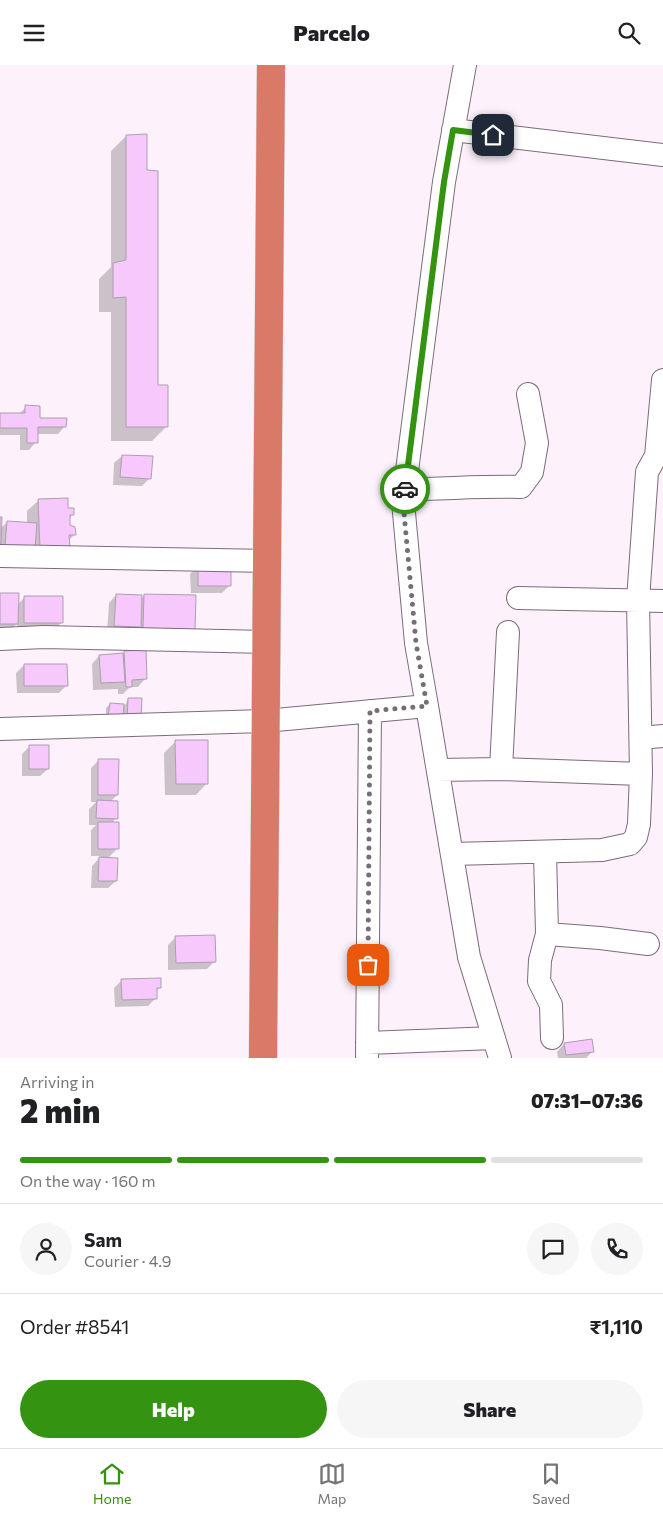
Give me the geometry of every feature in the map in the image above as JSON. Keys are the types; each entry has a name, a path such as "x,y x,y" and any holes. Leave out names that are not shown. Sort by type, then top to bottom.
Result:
{"highway":[{"path":"263,1058 271,65"}],"street":[{"path":"370,711 367,1050 497,1048 469,957 416,643 403,502 444,182 465,65"},
{"path":"453,130 663,155"},
{"path":"452,854 602,850 630,844 636,837 639,824 641,774 638,600 655,472 663,380"},
{"path":"405,489 521,487 532,472 537,443 528,394"},
{"path":"0,556 267,561"},
{"path":"518,598 663,601"},
{"path":"501,769 508,632"},
{"path":"0,639 44,637 266,642"},
{"path":"0,729 265,721 427,706"},
{"path":"640,739 663,736"},
{"path":"438,770 501,769 641,774"},
{"path":"546,852 547,934 540,960 539,981 551,1005 552,1038"},
{"path":"547,934 648,944"}],"building":[{"path":"147,134 147,170 158,171 158,385 168,385 168,427 126,427 126,297 113,298 113,263 126,260 126,135"},
{"path":"25,405 40,406 40,418 67,418 66,427 38,427 38,443 27,443 27,428 0,428 0,413 25,413"},
{"path":"122,455 153,456 151,479 120,477"},
{"path":"68,498 68,508 74,508 74,515 70,515 70,525 75,527 76,535 69,535 70,547 40,548 38,499"},
{"path":"0,517 2,517 1,544 0,544"},
{"path":"7,521 37,523 35,548 5,546"},
{"path":"231,564 231,586 198,586 198,565"},
{"path":"0,593 19,593 18,624 0,624"},
{"path":"116,594 142,595 141,627 114,626"},
{"path":"144,594 196,595 195,630 143,629"},
{"path":"24,596 63,596 63,623 24,623"},
{"path":"146,650 147,679 132,680 132,687 126,687 124,651"},
{"path":"123,653 125,682 101,683 99,655"},
{"path":"24,664 67,664 68,686 24,686"},
{"path":"128,698 142,698 141,720 127,720"},
{"path":"110,703 124,704 123,719 108,718"},
{"path":"175,740 208,740 208,784 176,784"},
{"path":"29,745 49,745 49,769 29,769"},
{"path":"98,759 119,759 118,795 98,795"},
{"path":"97,800 118,801 118,819 96,818"},
{"path":"98,822 119,822 119,849 98,849"},
{"path":"99,857 118,858 117,881 98,881"},
{"path":"215,935 216,962 176,963 175,936"},
{"path":"161,978 161,988 157,988 157,999 122,1000 121,979"},
{"path":"592,1039 594,1052 566,1055 564,1043"}],"way so far":[{"path":"368,965 370,711 427,706 416,643 403,502 405,489"}],"route":[{"path":"405,489 444,182 453,130 493,135"}]}
